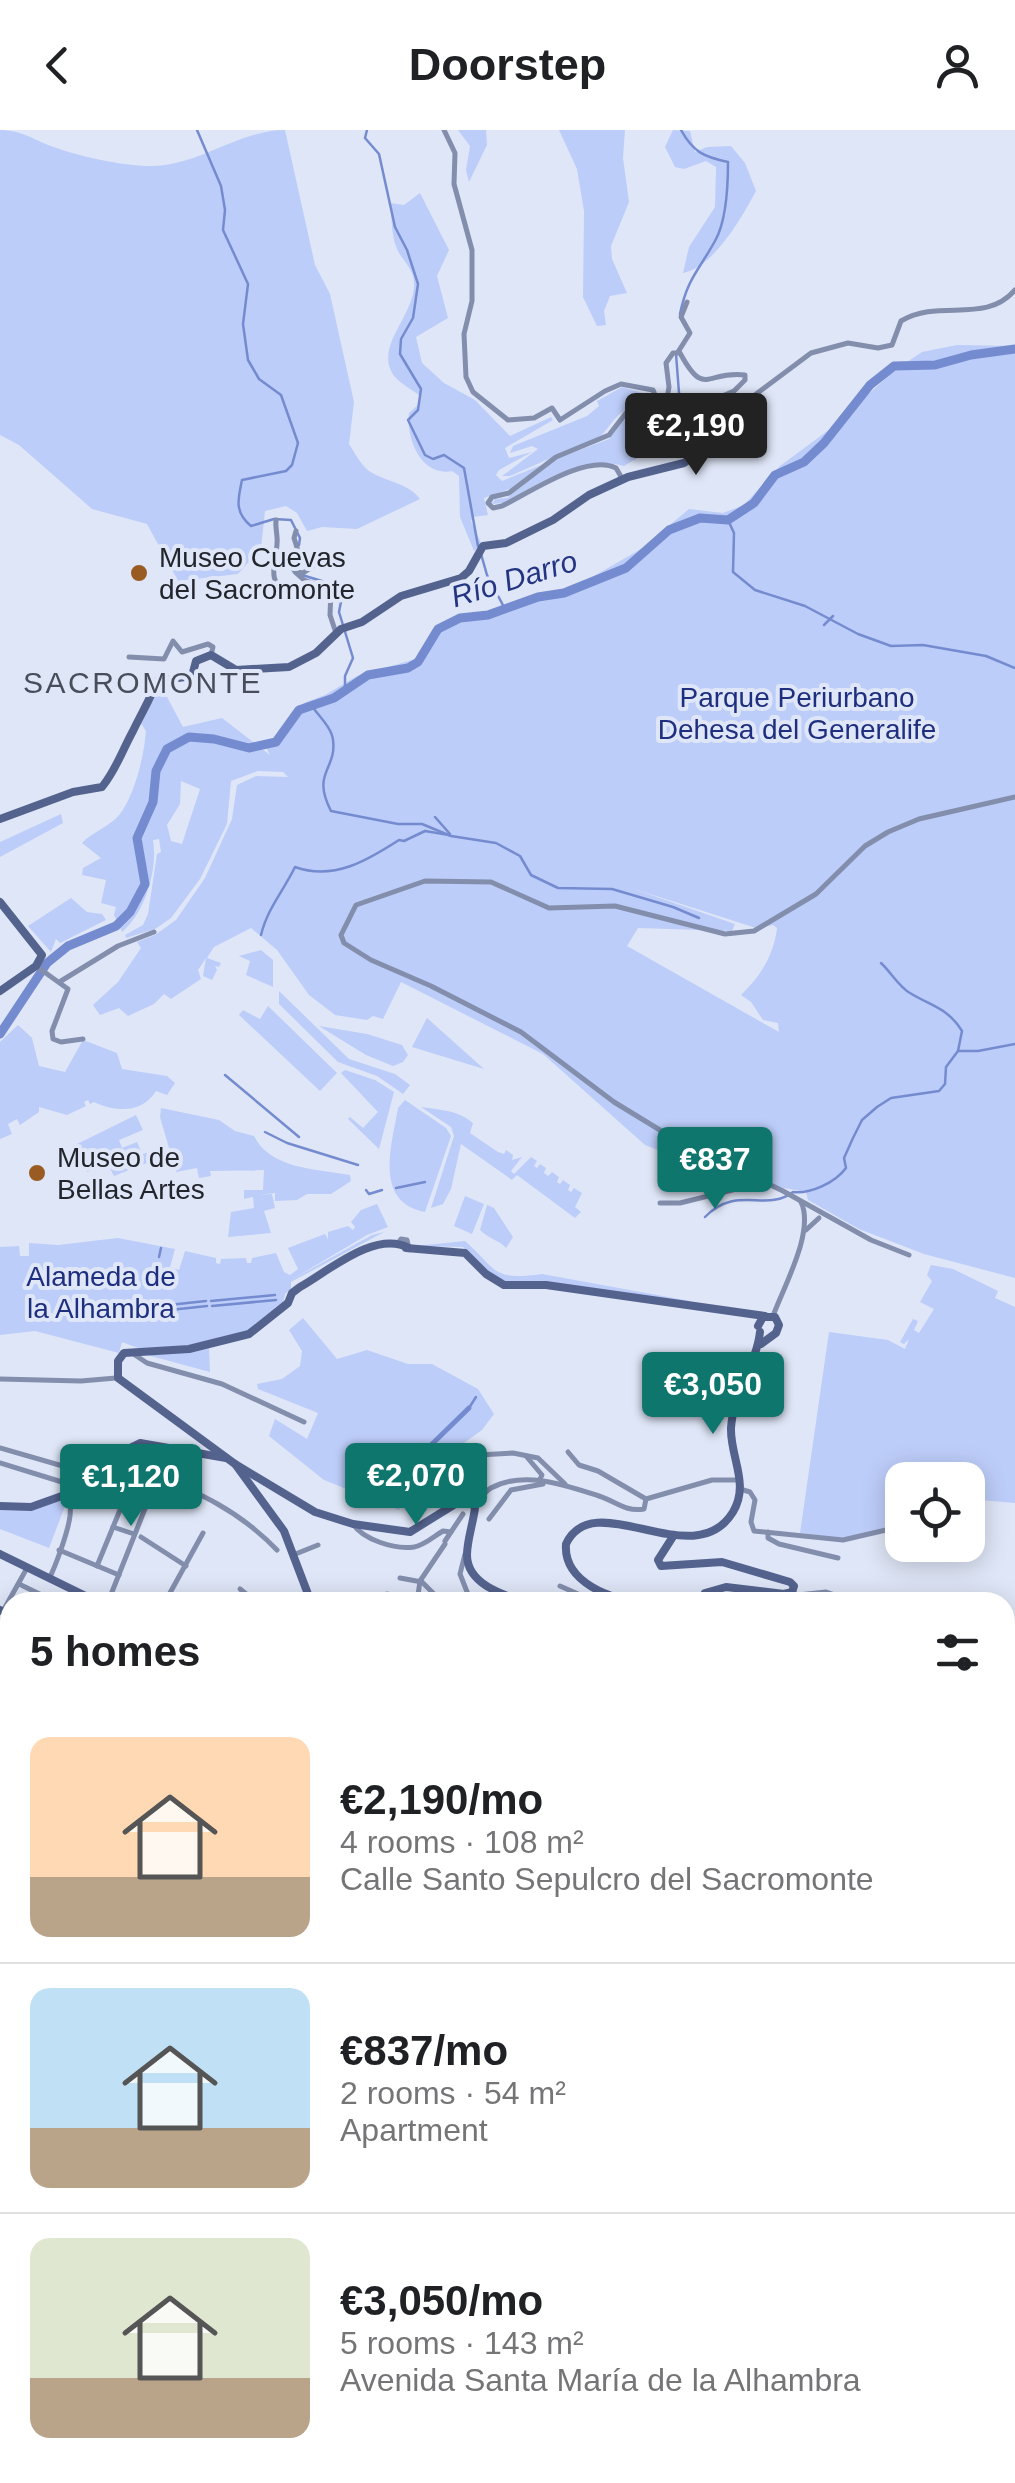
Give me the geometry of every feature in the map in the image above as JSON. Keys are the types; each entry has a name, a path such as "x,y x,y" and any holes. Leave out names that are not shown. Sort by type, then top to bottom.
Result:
{"street":[{"path":"444,130 455,152 454,184 472,250 472,301 464,334 466,377 473,392 502,418 520,421 552,408 560,420 621,384 653,390 660,404 655,417"},
{"path":"711,413 746,402 804,356 848,343 886,348 892,345 900,320 914,313 980,309 1009,297 1015,290"},
{"path":"623,480 616,468 602,464 557,476 502,506 493,508 488,503 490,498 508,493 556,457 609,435 626,412 644,420 667,413 666,362 690,333 681,317 687,302"},
{"path":"211,655 236,670 290,668 316,653 342,629 362,622 401,596 461,578 485,547 499,546 553,520 589,495 623,480 676,466 696,455 710,440 711,413 704,404 734,390 746,377 738,374 696,378 678,352"},
{"path":"276,520 278,542 273,574 290,595"},
{"path":"294,572 300,554 294,538 296,531"},
{"path":"274,556 288,556 286,562 300,554"},
{"path":"294,572 303,573 324,559"},
{"path":"294,572 331,590 330,615 342,629"},
{"path":"129,658 159,659 168,655 170,642 176,643 182,652 208,644 213,647 211,655"},
{"path":"0,819 72,792 102,787 113,774 153,696 155,682 192,676 196,661 211,655"},
{"path":"905,1254 812,1216 789,1194 673,1138 614,1102 521,1032 371,960 344,944 341,935 351,912 363,902 415,884 438,881 496,883 550,908 615,906 725,934 754,931 816,894 874,839 906,823 1015,797"},
{"path":"0,992 40,969 42,958 1,907"},
{"path":"60,982 118,946 154,932"},
{"path":"40,969 68,991 52,1031 53,1039 83,1039"},
{"path":"660,1203 680,1203 766,1182"},
{"path":"604,1592 577,1575 566,1555 569,1537 578,1528 594,1522 675,1538 707,1533 725,1522 736,1505 740,1485 731,1438 732,1419 758,1347 759,1329 769,1316 812,1216"},
{"path":"387,1242 466,1253 504,1286 546,1285 769,1316 779,1328 758,1347"},
{"path":"118,1378 118,1361 130,1351 189,1349 249,1334 288,1303 298,1289 372,1248 387,1242 409,1248"},
{"path":"736,1312 750,1317 771,1336"},
{"path":"130,1351 142,1362 211,1380 304,1422"},
{"path":"0,1379 81,1382 118,1378 234,1464 284,1531 306,1592"},
{"path":"49,1579 58,1561 70,1507 87,1473 98,1465 127,1448 152,1443 226,1458"},
{"path":"0,1448 87,1473"},
{"path":"568,1452 579,1465 598,1470 646,1500 712,1480 740,1485 755,1500 751,1528 843,1540 885,1530"},
{"path":"430,1496 471,1465 478,1455 524,1454 546,1462 567,1486"},
{"path":"524,1454 542,1475 542,1482"},
{"path":"115,1457 231,1510 277,1550"},
{"path":"0,1462 58,1480 64,1484 63,1496 70,1507"},
{"path":"234,1464 248,1469 302,1506 353,1524 415,1531 460,1502 474,1504"},
{"path":"98,1465 132,1480"},
{"path":"97,1566 136,1471"},
{"path":"112,1592 138,1536 158,1476"},
{"path":"502,1592 483,1584 470,1569 467,1554 474,1504 492,1488 526,1478 602,1497 624,1509 644,1509 646,1500"},
{"path":"489,1519 515,1488 542,1482"},
{"path":"0,1506 30,1507 79,1488"},
{"path":"419,1592 420,1581 464,1514"},
{"path":"353,1524 365,1537 402,1547 417,1546 443,1530 451,1532"},
{"path":"113,1527 138,1536 186,1566"},
{"path":"768,1532 768,1538 778,1544 838,1558"},
{"path":"171,1592 203,1533"},
{"path":"675,1538 658,1560 661,1566 726,1563 790,1582 794,1586 792,1592"},
{"path":"292,1554 318,1545"},
{"path":"59,1550 119,1575"},
{"path":"0,1554 77,1592"},
{"path":"467,1554 460,1574 467,1592"},
{"path":"15,1592 27,1568"},
{"path":"400,1578 420,1581 432,1592"},
{"path":"19,1584 35,1592"},
{"path":"560,1586 574,1592"},
{"path":"705,1592 726,1587 765,1592"},
{"path":"240,1589 244,1592"}],"green space":[{"path":"0,130 20,133 86,157 150,166 184,161 251,136 285,130 315,265 330,294 354,402 349,444 369,471 410,489 420,499 357,529 322,527 307,531 297,513 286,506 265,511 261,548 238,574 178,581 147,524 92,509 19,445 0,435"},
{"path":"458,130 486,130 487,145 469,182 466,170 470,146"},
{"path":"559,130 625,130 623,158 629,202 611,246 612,259 627,293 610,296 604,311 606,325 597,326 583,297 584,211 577,169"},
{"path":"673,130 690,131 695,152 731,146 745,163 756,191 716,251 683,273 689,247 715,207 716,167 706,161 684,169 675,167 665,147"},
{"path":"420,193 449,250 437,276 448,318 416,337 422,363 444,383 475,400 510,436 551,417 553,420 505,448 509,458 532,452 499,470 496,475 502,481 541,465 515,487 484,498 488,515 473,517 471,521 482,545 474,551 460,517 459,476 432,468 418,454 410,434 409,413 420,403 420,396 395,377 389,365 392,341 414,289 412,272 395,244 390,203 404,205"},
{"name":"Parque Periurbano Dehesa del Generalife","path":"957,345 1015,346 1015,1278 924,1254 859,1229 808,1200 806,1192 734,1179 645,1145 543,1054 401,982 383,1019 335,1015 309,995 277,950 251,928 214,947 207,958 221,963 215,966 212,980 203,976 206,958 198,970 201,979 171,999 164,994 154,1004 128,1016 119,1008 100,1015 93,1005 118,982 141,948 137,942 176,920 205,878 232,819 237,785 256,776 288,777 283,772 258,771 231,781 227,824 200,879 171,918 155,929 126,938 143,925 148,914 157,854 161,852 159,839 153,840 154,864 148,890 137,914 122,932 114,915 116,907 101,903 106,880 82,875 83,868 101,858 82,843 116,818 130,796 145,741 146,731 140,722 159,682 183,727 222,718 270,755 265,745 280,735 304,703 357,676 419,658 439,630 456,621 580,584 641,549 689,509 723,513 744,505 780,466 922,352","holes":["181,781 200,789 182,844 171,841 167,825 180,804","631,888 756,928 777,928 765,965 741,995 763,1020 778,1023 779,1032 627,946 638,928 732,931 735,924"]},
{"path":"622,387 643,393 649,416 622,412 599,437 502,476 538,449 532,446 510,453 513,446 587,416 599,406 597,401"},
{"path":"625,415 649,424 668,418 674,426 672,434 649,457 641,456 624,466 608,463 577,467 503,503 492,504 495,499 507,498 556,459 609,439"},
{"path":"61,814 63,823 0,857 0,842"},
{"path":"71,898 87,912 102,914 106,920 60,943 56,939 51,952 28,926"},
{"path":"261,950 273,960 273,987 246,975 250,961 239,956"},
{"path":"279,991 349,1059 395,1074 410,1085 403,1094 377,1076 338,1062 279,1004"},
{"path":"268,1006 337,1073 320,1091 239,1015 243,1010 260,1019"},
{"path":"427,1018 484,1069 412,1047"},
{"path":"18,1025 32,1038 39,1066 65,1072 83,1040 117,1053 122,1069 167,1076 175,1083 167,1095 156,1091 143,1104 128,1109 90,1104 88,1100 84,1102 86,1106 67,1115 39,1107 39,1112 20,1125 17,1119 8,1124 12,1134 0,1139 0,1042"},
{"path":"319,1026 402,1045 408,1055 393,1066 366,1055"},
{"path":"345,1070 375,1080 394,1092 379,1149 348,1119 363,1128 378,1112 341,1073"},
{"path":"405,1100 446,1128 451,1136 425,1212 398,1197 392,1184 392,1138 398,1108"},
{"path":"421,1107 461,1115 473,1123 470,1133 498,1152 504,1154 506,1150 513,1155 512,1160 522,1157 511,1171 514,1174 531,1157 537,1161 534,1166 546,1168 544,1173 548,1176 552,1172 559,1177 557,1182 563,1180 570,1185 568,1190 574,1188 582,1193 575,1207 581,1212 575,1218 517,1175 512,1180 461,1144 451,1189 443,1204 431,1208 454,1136 451,1127"},
{"path":"161,1108 219,1120 235,1131 254,1136 261,1147 283,1161 350,1175 351,1181 331,1194 307,1194 297,1200 275,1201 275,1193 258,1195 272,1194 275,1208 264,1211 271,1233 228,1237 231,1212 254,1208 253,1197 244,1199 244,1190 263,1190 264,1170 210,1171 211,1176 199,1178 197,1168 176,1172 160,1117"},
{"path":"136,1115 143,1130 119,1140 122,1148 137,1142 142,1154 154,1151 157,1159 114,1176 107,1163 87,1172 75,1145"},
{"path":"465,1196 484,1204 472,1234 454,1226"},
{"name":"Alameda de la Alhambra","path":"377,1204 388,1227 367,1235 291,1280 384,1232 291,1282 283,1304 249,1331 178,1348 138,1348 122,1342 119,1353 35,1331 0,1335 0,1247 19,1246 20,1256 29,1256 29,1243 58,1245 118,1238 175,1249 170,1267 179,1270 185,1251 216,1258 220,1264 221,1259 246,1258 251,1263 252,1258 276,1253 284,1272 290,1275 298,1269 288,1248 325,1234 328,1239 328,1232 348,1226 353,1230 351,1222 361,1210"},
{"path":"487,1205 494,1208 513,1237 506,1248 480,1230"},
{"path":"465,1241 504,1274 542,1274 690,1304 505,1283 463,1247 416,1246"},
{"path":"931,1265 953,1269 998,1291 995,1298 1015,1307 1015,1503 985,1500 985,1462 885,1462 885,1530 843,1539 800,1533 829,1332 888,1340 905,1349 909,1339 904,1344 900,1342 913,1319 918,1321 914,1330 919,1333 934,1309 920,1302 932,1281 927,1275"},
{"path":"303,1318 337,1359 367,1350 408,1364 432,1364 478,1389 494,1414 482,1430 411,1481 399,1510 324,1480 269,1436 275,1419 307,1439 318,1413 258,1389 257,1384 282,1379 300,1366 302,1351 289,1330"},
{"path":"209,1348 210,1372 147,1355"},
{"path":"58,1500 65,1506 49,1548 0,1529 0,1509"}],"waterway":[{"path":"197,130 221,186 223,230 248,284 243,324 248,360 259,379 281,395 298,443 292,465 286,471 242,480 240,510 251,526 274,519 291,520 300,538 299,545"},
{"path":"367,130 365,138 379,154 395,227 418,284 413,318 401,339 400,354 421,389 418,410 408,420 425,455 433,459 444,455 464,468 478,546"},
{"path":"680,314 690,283 722,223 728,162 700,152 681,130"},
{"name":"Río Darro","path":"0,1034 47,963 68,946 116,926 130,912 145,884 137,838 153,802 156,771 167,749 189,737 249,748 276,742 299,710 334,698 368,675 408,668 418,662 438,629 460,618 488,615 538,597 564,593 626,568 669,530 700,518 728,520 754,503 775,475 804,462 870,385 894,366 935,365 1015,349"},
{"path":"676,354 679,393 686,411"},
{"path":"728,520 734,533 733,572 755,590 805,606 858,634 891,646 923,645 986,656 1015,668"},
{"path":"481,554 505,609"},
{"path":"295,557 295,572"},
{"path":"302,575 343,591 339,612 353,658 345,676 345,690"},
{"path":"824,625 833,616"},
{"path":"311,705 333,740 323,788 331,811 398,824 422,824 451,836 496,843 520,856 531,875 558,888 612,889 699,918"},
{"path":"435,817 450,834"},
{"path":"261,935 271,908 295,867 337,870 425,831 449,835"},
{"path":"705,1217 728,1202 783,1198 829,1183 846,1168 844,1158 862,1120 877,1107 891,1098 939,1091 945,1084 946,1067 958,1051 962,1031 945,1012 906,990 881,963"},
{"path":"958,1051 1015,1044"},
{"path":"225,1075 299,1137"},
{"path":"265,1132 287,1143 358,1165"},
{"path":"396,1188 425,1182"},
{"path":"366,1190 369,1194 382,1190"},
{"path":"159,1257 161,1248"},
{"path":"211,1301 275,1295"},
{"path":"212,1306 276,1300"},
{"path":"169,1305 206,1301"},
{"path":"170,1310 207,1306"},
{"path":"469,1408 476,1397"},
{"path":"428,1448 469,1408"}],"place":[{"name":"Museo Cuevas del Sacromonte","path":"139,573"},
{"name":"Museo de Bellas Artes","path":"37,1173"}],"district":[{"name":"SACROMONTE","path":"143,683"}]}
